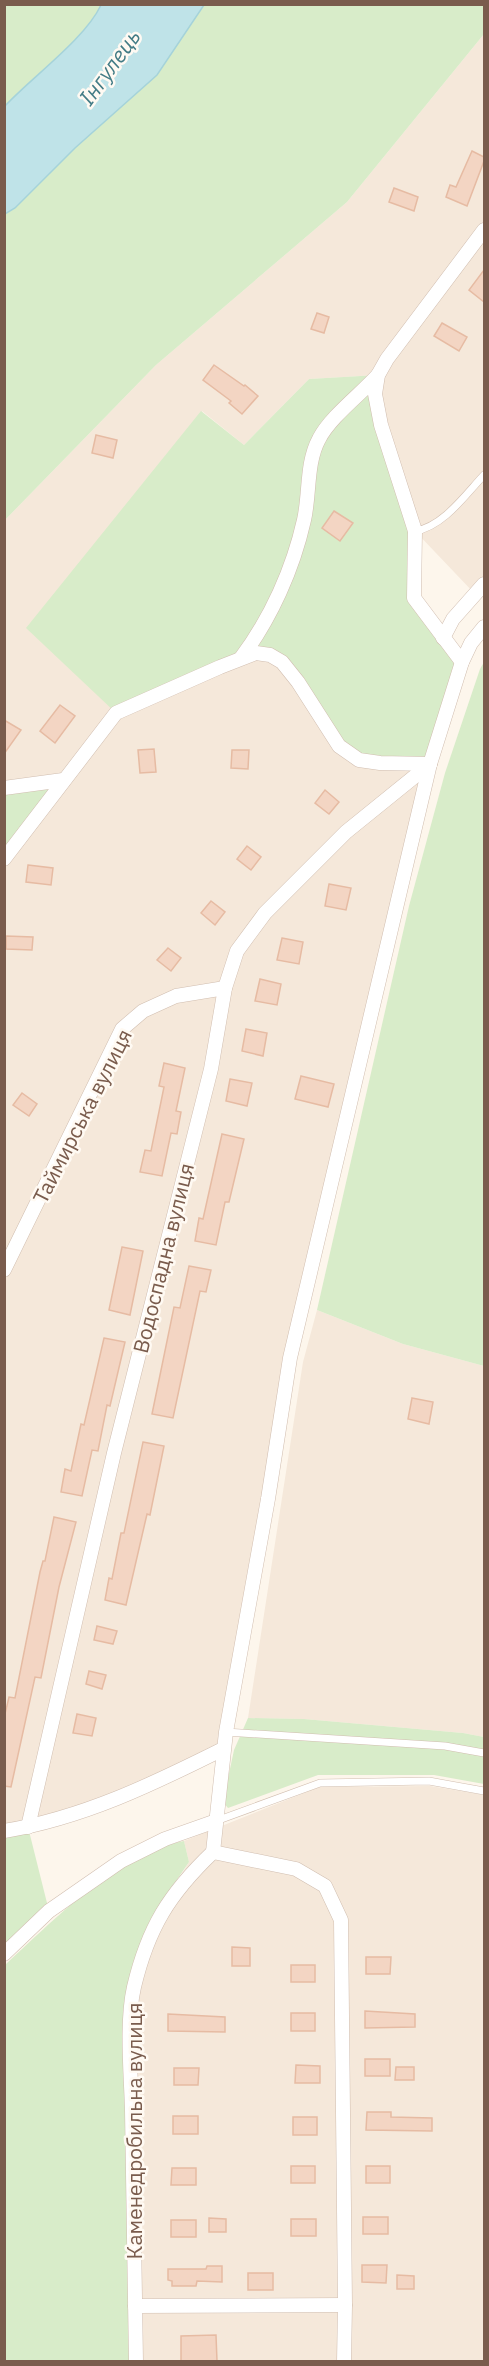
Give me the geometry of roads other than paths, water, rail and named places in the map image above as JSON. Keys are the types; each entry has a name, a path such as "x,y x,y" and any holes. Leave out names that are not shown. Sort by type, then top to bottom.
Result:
{"street":[{"path":"241,658 266,624 287,573 304,519 312,458 318,440 331,421 378,375 387,359 484,230"},
{"path":"378,375 375,394 381,425 415,531 414,598 462,662"},
{"path":"443,638 453,619 484,584"},
{"path":"344,2361 341,1920 325,1886 296,1869 213,1852 223,1749 268,1499 290,1358 430,764 462,662 471,643 484,627"},
{"path":"4,859 116,713 256,653 270,655 282,662 298,682 339,746 359,760 380,763 430,764"},
{"name":"Водоспадна вулиця","path":"28,1827 114,1453 211,1069 225,988 237,951 265,913 346,832 430,764"},
{"path":"4,788 63,780"},
{"name":"Таймирська вулиця","path":"4,1270 122,1029 143,1011 176,996 225,988"},
{"path":"4,1831 28,1827 105,1805 223,1749"},
{"path":"4,1954 49,1911 121,1861 165,1839 216,1821"},
{"name":"Каменедробильна вулиця","path":"136,2361 131,2020 134,1989 144,1955 166,1905 186,1878 213,1852"},
{"path":"135,2306 345,2306"}],"lane":[{"path":"415,531 426,529 444,516 484,475"},
{"path":"226,1732 445,1746 484,1753"},
{"path":"216,1821 320,1783 429,1781 484,1791"}],"water":[{"name":"Інгулець","path":"101,5 204,5 157,75 75,148 15,208 5,214 5,106 71,44"}]}
